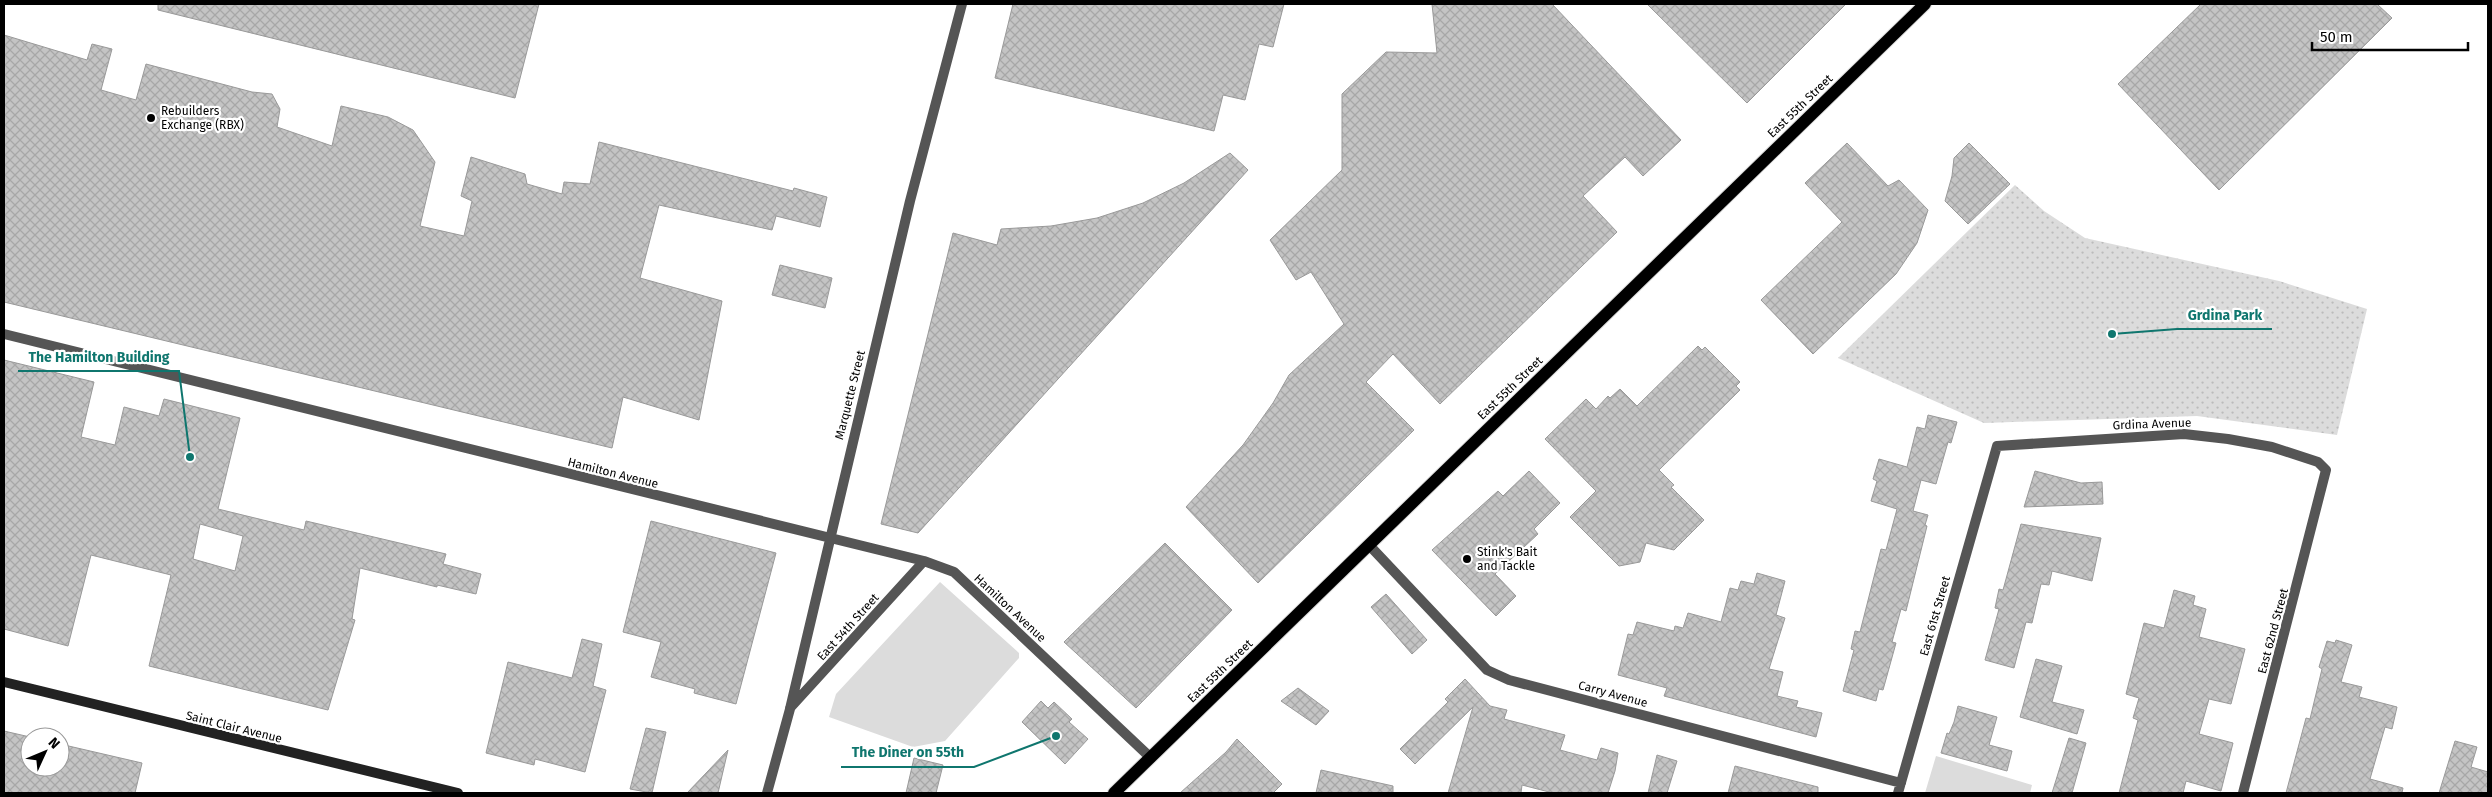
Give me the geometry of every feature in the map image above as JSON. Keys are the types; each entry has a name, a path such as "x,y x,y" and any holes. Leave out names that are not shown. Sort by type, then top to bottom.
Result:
{"main road":[{"name":"East 55th Street","path":"1114,793 1925,4"},
{"name":"Saint Clair Avenue","path":"4,682 458,793"}],"street":[{"name":"Marquette Street","path":"767,793 790,709 910,201 962,4"},
{"name":"Hamilton Avenue","path":"4,334 924,561 954,572 1151,758"},
{"name":"Grdina Avenue","path":"1997,446 2162,434 2206,435 2250,442 2299,455 2323,465 2327,476"},
{"name":"East 61st Street","path":"1899,788 1997,446"},
{"name":"East 62nd Street","path":"2243,793 2327,476"},
{"name":"Carry Avenue","path":"1369,544 1487,670 1510,680 1899,788"},
{"name":"East 54th Street","path":"790,709 924,561"}],"shaded area":[{"path":"2015,185 2044,211 2085,238 2279,281 2367,309 2337,435 2197,416 1984,423 1838,358"},
{"path":"940,582 1019,653 1019,658 945,741 913,747 829,717 836,694"},
{"path":"1936,756 2032,785 2030,793 1925,793"}],"building":[{"path":"158,4 539,4 515,98 158,10"},
{"path":"1013,4 1284,4 1273,47 1259,44 1245,100 1223,95 1214,131 995,78"},
{"path":"1432,4 1552,4 1681,140 1643,176 1625,157 1583,196 1617,232 1440,404 1393,354 1366,382 1414,430 1258,583 1186,507 1243,445 1273,403 1289,375 1344,324 1311,272 1296,280 1270,240 1342,170 1342,94 1386,52 1437,53"},
{"path":"1647,4 1846,4 1747,103"},
{"path":"2201,4 2377,4 2392,18 2219,190 2118,84"},
{"path":"4,35 87,60 92,44 112,49 101,90 136,100 146,64 252,92 272,94 280,109 277,127 332,146 341,106 388,117 413,130 435,162 420,226 464,236 472,201 461,196 471,157 525,174 527,184 562,194 564,182 590,184 599,142 793,191 794,188 827,197 820,227 776,216 772,230 659,205 640,278 722,301 699,420 623,397 612,448 4,302"},
{"path":"1847,143 1888,186 1899,180 1928,210 1917,243 1896,274 1813,354 1761,300 1842,222 1805,183"},
{"path":"1969,143 2010,184 1968,224 1945,201 1952,176 1954,158"},
{"path":"1230,153 1248,170 918,533 881,524 953,233 997,245 1001,229 1051,226 1097,218 1143,203 1184,183"},
{"path":"780,265 832,278 825,308 772,295"},
{"path":"1698,346 1702,350 1705,347 1740,382 1736,386 1740,390 1659,470 1674,485 1671,487 1704,520 1674,550 1646,543 1640,562 1619,566 1570,517 1596,491 1545,439 1586,399 1596,409 1608,396 1610,398 1620,389 1637,406"},
{"path":"4,360 94,382 81,437 115,445 124,407 159,416 164,399 240,418 218,509 304,530 306,521 446,554 443,564 481,574 476,594 437,585 437,587 360,568 352,619 355,620 328,710 149,666 171,575 91,555 68,646 4,629","holes":["200,524 243,536 235,571 193,559"]},
{"path":"1928,415 1957,422 1951,443 1948,442 1936,484 1921,480 1913,511 1928,515 1925,525 1927,526 1906,611 1901,609 1892,642 1896,643 1883,690 1879,689 1876,701 1843,691 1854,650 1851,649 1855,631 1860,632 1881,549 1886,550 1897,509 1871,501 1877,481 1873,479 1879,459 1907,467 1917,427 1925,429"},
{"path":"1529,471 1560,503 1534,529 1538,534 1495,574 1516,596 1496,616 1432,550 1498,491 1503,496"},
{"path":"2035,471 2081,483 2102,482 2103,504 2024,507"},
{"path":"651,521 776,553 736,704 694,693 695,689 651,677 661,642 623,632"},
{"path":"2021,524 2101,538 2092,581 2052,571 2049,585 2041,584 2032,623 2026,622 2014,668 1985,660 1999,609 1995,608 1999,589 2003,590"},
{"path":"1165,543 1232,610 1136,708 1064,642"},
{"path":"1757,573 1785,581 1776,615 1785,618 1769,669 1783,672 1777,696 1798,701 1796,707 1822,713 1816,737 1664,696 1667,688 1618,675 1628,634 1633,635 1637,622 1674,631 1675,626 1683,628 1688,613 1721,622 1730,588 1738,590 1741,581 1754,584"},
{"path":"2174,590 2195,596 2193,605 2206,609 2199,637 2245,649 2231,704 2209,699 2199,734 2233,743 2221,791 2186,781 2183,793 2119,793 2138,720 2133,718 2139,698 2126,694 2144,623 2164,628"},
{"path":"1386,594 1427,640 1412,654 1371,607"},
{"path":"582,639 602,644 593,686 606,690 585,772 535,759 534,765 486,753 508,662 572,678"},
{"path":"2336,640 2352,645 2341,682 2362,687 2359,697 2397,707 2392,729 2385,727 2370,779 2403,788 2402,793 2286,793 2306,718 2310,719 2322,669 2319,667 2327,641 2335,643"},
{"path":"2036,659 2062,666 2052,702 2084,710 2077,734 2020,717"},
{"path":"1465,679 1490,706 1507,710 1504,719 1565,735 1560,750 1597,760 1601,748 1618,753 1608,793 1553,793 1522,785 1521,793 1448,793 1473,707 1415,764 1400,749 1448,702 1445,699"},
{"path":"1298,688 1329,711 1316,725 1281,701"},
{"path":"1041,701 1048,708 1054,702 1072,719 1069,722 1088,739 1065,764 1022,722"},
{"path":"1958,706 1997,717 1989,745 2012,751 2007,771 1941,753 1947,733 1949,734 1954,722"},
{"path":"646,728 666,732 652,793 630,789"},
{"path":"4,731 20,735 20,777 70,777 70,746 142,763 135,793 4,793"},
{"path":"2069,738 2086,743 2072,793 2052,793"},
{"path":"1237,739 1282,784 1273,793 1180,793 1226,752"},
{"path":"2455,741 2477,747 2471,767 2488,772 2488,793 2439,793"},
{"path":"728,750 718,793 687,793"},
{"path":"1657,755 1677,761 1667,793 1648,793"},
{"path":"914,758 943,765 936,793 906,793"},
{"path":"1735,766 1818,787 1818,793 1728,793"},
{"path":"1321,770 1393,786 1393,793 1316,793"}],"place":[{"name":"Rebuilders Exchange (RBX)","path":"151,118"},
{"name":"Grdina Park","path":"2112,334"},
{"name":"The Hamilton Building","path":"190,457"},
{"name":"Stink's Bait and Tackle","path":"1467,559"},
{"name":"The Diner on 55th","path":"1056,736"}]}
